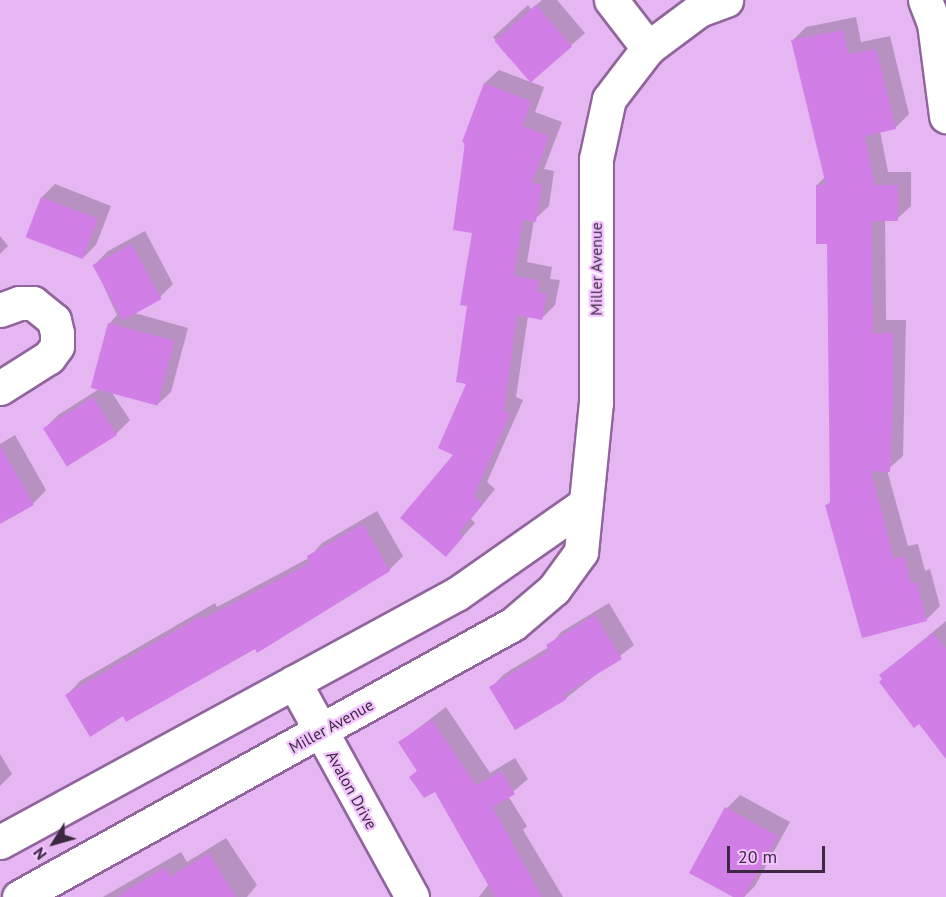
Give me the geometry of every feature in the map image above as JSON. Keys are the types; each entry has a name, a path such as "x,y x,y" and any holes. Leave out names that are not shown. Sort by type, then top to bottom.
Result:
{"street":[{"path":"611,0 648,48"},
{"name":"Miller Avenue","path":"19,897 513,624 554,589 581,552 596,403 596,159 609,99 648,48 699,10 726,0"},
{"path":"925,0 934,23 946,116"},
{"path":"0,310 19,303 33,303 54,320 57,346 49,357 0,388"},
{"path":"0,842 458,593 585,504"},
{"name":"Avalon Drive","path":"294,682 412,897"}],"building":[{"path":"536,5 572,47 531,83 494,41"},
{"path":"843,30 848,54 876,49 896,129 865,136 875,185 898,185 898,221 872,221 873,333 893,333 893,400 890,472 871,471 894,559 904,556 911,583 917,582 927,621 862,638 825,505 830,504 827,244 816,244 816,185 826,185 791,40"},
{"path":"484,83 531,101 523,126 549,136 532,183 542,184 536,222 523,220 514,276 539,280 537,292 547,294 542,320 517,315 504,411 510,414 474,496 483,504 459,533 463,537 446,557 400,518 453,455 438,448 466,384 456,382 467,306 460,305 472,233 453,230 465,143 462,142"},
{"path":"41,197 98,219 83,259 26,237"},
{"path":"131,244 162,299 123,320 93,265"},
{"path":"108,323 175,341 157,406 91,388"},
{"path":"93,397 117,435 67,466 43,428"},
{"path":"0,445 34,505 0,524"},
{"path":"363,524 390,571 257,653 255,649 126,722 123,716 90,737 65,695 201,616 203,619 310,563 307,556"},
{"path":"595,615 622,659 564,694 567,699 515,730 489,687 549,651 546,645"},
{"path":"933,633 946,649 946,759 919,724 914,728 879,682 882,679 879,675"},
{"path":"432,720 476,785 501,771 515,794 493,807 542,897 495,897 435,792 424,798 409,777 417,771 398,742"},
{"path":"725,807 778,836 744,897 733,897 689,873"},
{"path":"209,853 236,897 117,897 165,867 170,877"}]}
